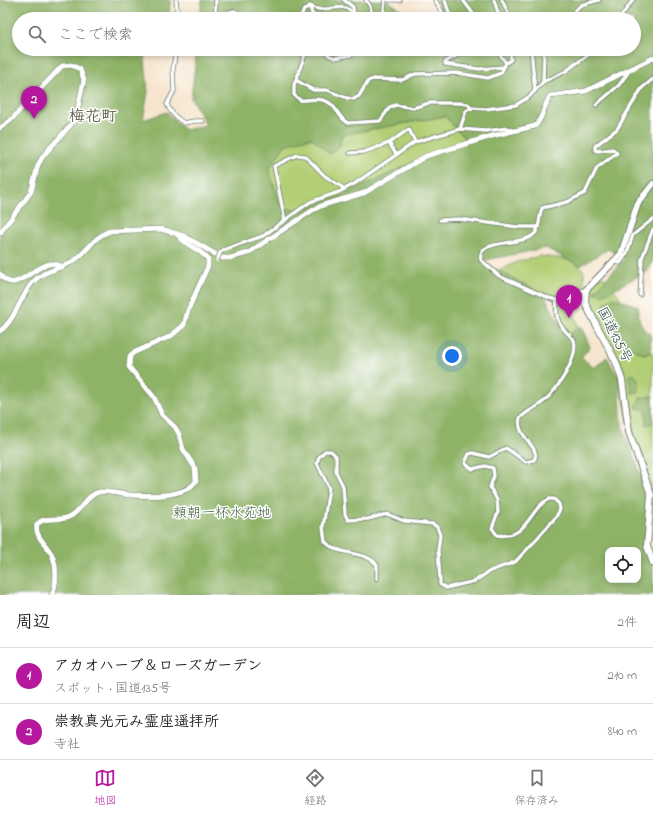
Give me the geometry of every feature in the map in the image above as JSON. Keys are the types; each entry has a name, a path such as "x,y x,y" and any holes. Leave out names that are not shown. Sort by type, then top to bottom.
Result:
{"highway":[{"path":"586,290 615,262 621,254 638,203 653,184"},
{"name":"国道135号","path":"586,290 584,303 616,362 622,380 625,416 650,495 647,546 653,563"}],"street":[{"path":"176,0 177,12"},
{"path":"215,12 216,0"},
{"path":"344,0 353,7 354,12"},
{"path":"366,0 371,12"},
{"path":"384,12 387,0 400,0"},
{"path":"435,0 442,12"},
{"path":"445,0 449,12"},
{"path":"463,0 472,12"},
{"path":"494,0 498,12"},
{"path":"502,0 508,12"},
{"path":"573,12 581,5 599,0"},
{"path":"624,12 633,0"},
{"path":"310,6 320,9 337,7 346,8 351,12"},
{"path":"303,12 310,6"},
{"path":"310,6 312,12"},
{"path":"175,56 173,69 174,91 167,104 168,107 173,115 184,123 204,121"},
{"path":"305,56 293,92 297,98 328,101 344,121 348,123 380,121 390,107 394,106 413,108 429,103 458,103 468,104 471,108"},
{"path":"330,56 335,58 345,56"},
{"path":"457,56 445,64 479,69 505,65"},
{"path":"500,56 505,65"},
{"path":"296,80 313,90 327,90 354,99 359,96 368,81 372,79 402,80 415,74 457,73 488,78 501,73 505,65 511,60 511,56"},
{"path":"532,56 535,91"},
{"path":"543,82 544,56"},
{"path":"460,129 466,111 471,108 486,109 516,105 535,91 543,82 566,71 586,56"},
{"path":"0,331 7,324 32,282 43,274 75,260 96,238 110,231 161,229 177,233 222,258 238,257 248,253 323,205 364,193 426,156 538,123 550,96 586,91 653,58"},
{"path":"0,128 10,121 62,66 71,65 80,69 84,80 75,120 43,156 38,165 30,192 0,232"},
{"path":"596,105 619,85 632,68"},
{"path":"586,290 575,291 558,300 549,298 499,276 482,260 480,256 484,249 495,244 526,240 536,232 542,208 567,202 585,193 597,168 616,155 616,151 613,149 598,151 595,150 595,146 617,129 642,88 653,78"},
{"path":"217,260 223,250 263,236 310,202 345,189 416,142 460,129 486,131 508,128 514,131"},
{"path":"350,152 364,152 390,143 409,129 416,142"},
{"path":"390,143 396,154"},
{"path":"285,221 274,166 301,155 308,159 325,176 345,189"},
{"path":"440,220 448,218 518,227 537,227"},
{"path":"615,262 620,263 627,253 633,235 653,219"},
{"path":"640,295 642,258 653,229"},
{"path":"52,595 55,588 54,561 52,554 37,532 37,524 46,519 70,517 96,493 106,492 130,495 179,494 189,489 196,481 195,468 183,449 179,434 175,427 162,415 154,397 129,367 130,356 133,353 171,336 184,325 188,310 208,266 208,259 201,251 184,243 177,233"},
{"path":"0,274 6,280 17,281 46,263 57,263 62,266"},
{"path":"377,580 377,565 371,558 335,548 326,541 323,527 329,488 317,463 319,457 325,451 331,450 336,456 336,472 343,486 345,514 348,520 368,519 376,515 388,514 404,521 418,521 437,527 440,535 438,550 440,584 446,588 475,581 486,573 515,562 559,513 559,504 554,499 548,499 537,509 525,527 510,534 497,536 492,528 498,512 497,500 490,487 494,476 493,468 485,466 472,469 465,463 469,454 473,453 489,457 506,448 526,462 534,460 536,457 535,450 523,435 519,424 520,418 544,400 563,378 575,351 574,340 561,327 556,316 558,300"}],"green space":[{"name":"頼朝一杯水苑地","path":"0,0 170,0 169,12 12,12 12,56 145,56 148,92 143,120 167,112 185,130 206,125 191,98 196,56 641,56 641,12 441,12 435,0 653,0 653,259 648,271 603,295 594,292 625,258 608,249 580,266 546,248 481,261 545,296 561,327 571,334 581,326 590,347 581,357 594,368 607,357 619,379 622,426 651,502 646,546 653,567 653,595 0,595","holes":["445,116 465,139 339,197 293,210 280,205 269,169 285,145 311,137 330,154 340,146 341,135"]},
{"path":"202,0 387,0 404,12 201,12"},
{"path":"445,116 465,139 339,197 293,210 280,205 269,169 285,145 300,140 358,132"},
{"path":"540,256 565,259 579,265 583,270 585,278 583,288 603,276 619,296 653,354 653,489 632,440 616,362 592,312 583,289 570,304 578,325 570,334 562,328 554,299 499,271 517,262"},
{"path":"613,298 638,306 640,322 644,329 650,334 651,353 643,354 621,343 604,316 605,303"},
{"path":"634,374 638,380 639,387 638,392 632,393 628,376"},
{"path":"653,396 653,423 646,425 646,410 636,408 640,398"}],"place":[{"name":"崇教真光元み霊座遥拝所","path":"34,119"},
{"name":"アカオハーブ＆ローズガーデン","path":"569,318"}],"district":[{"name":"梅花町","path":"93,117"}]}
